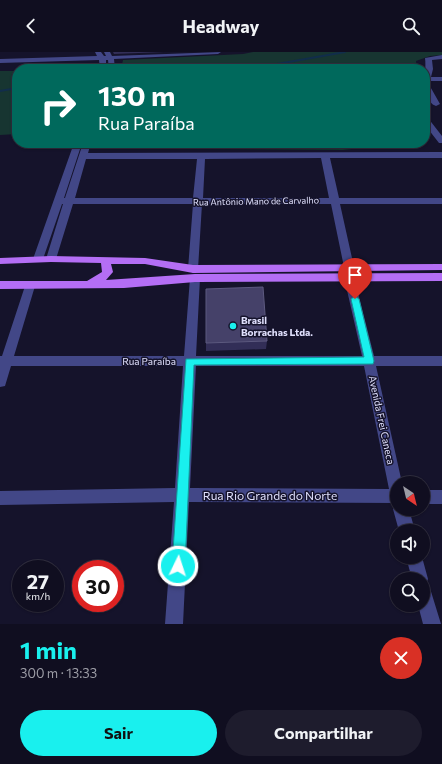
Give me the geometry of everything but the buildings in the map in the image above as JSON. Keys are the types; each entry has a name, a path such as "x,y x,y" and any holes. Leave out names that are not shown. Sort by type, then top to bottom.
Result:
{"main road":[{"path":"0,261 51,258 144,261 194,274"},
{"path":"85,285 106,276 109,267 104,260"},
{"path":"0,285 85,285 194,274 349,272 442,267"},
{"path":"349,272 442,277"}],"street":[{"path":"0,61 99,55 218,52"},
{"path":"433,52 442,56"},
{"path":"99,55 103,64"},
{"path":"429,64 428,58 442,56"},
{"path":"430,80 442,79"},
{"path":"430,88 439,104"},
{"path":"430,126 442,141"},
{"path":"38,259 76,148"},
{"path":"51,258 85,148"},
{"path":"71,162 82,159 201,156 442,155"},
{"path":"174,624 183,494 201,156"},
{"name":"Avenida Frei Caneca","path":"326,156 349,272 393,476"},
{"name":"Rua Antônio Mano de Carvalho","path":"58,201 442,201"},
{"path":"0,382 4,361 30,286"},
{"name":"Rua Paraíba","path":"4,361 442,361"},
{"name":"Rua Rio Grande do Norte","path":"0,498 183,494 390,495"},
{"path":"430,497 442,497"},
{"path":"429,612 432,624"}],"green space":[{"path":"253,52 442,52 442,55 430,56 416,61 416,64 122,64 123,60 243,54"},
{"path":"0,71 12,71 12,134 0,135"},
{"path":"202,148 361,148 343,150"}],"waterway":[{"path":"277,64 345,52"},
{"path":"0,91 12,89"}],"place":[{"name":"Brasil Borrachas Ltda.","path":"233,326"}],"route":[{"path":"178,566 189,361 369,361 355,299"}]}
